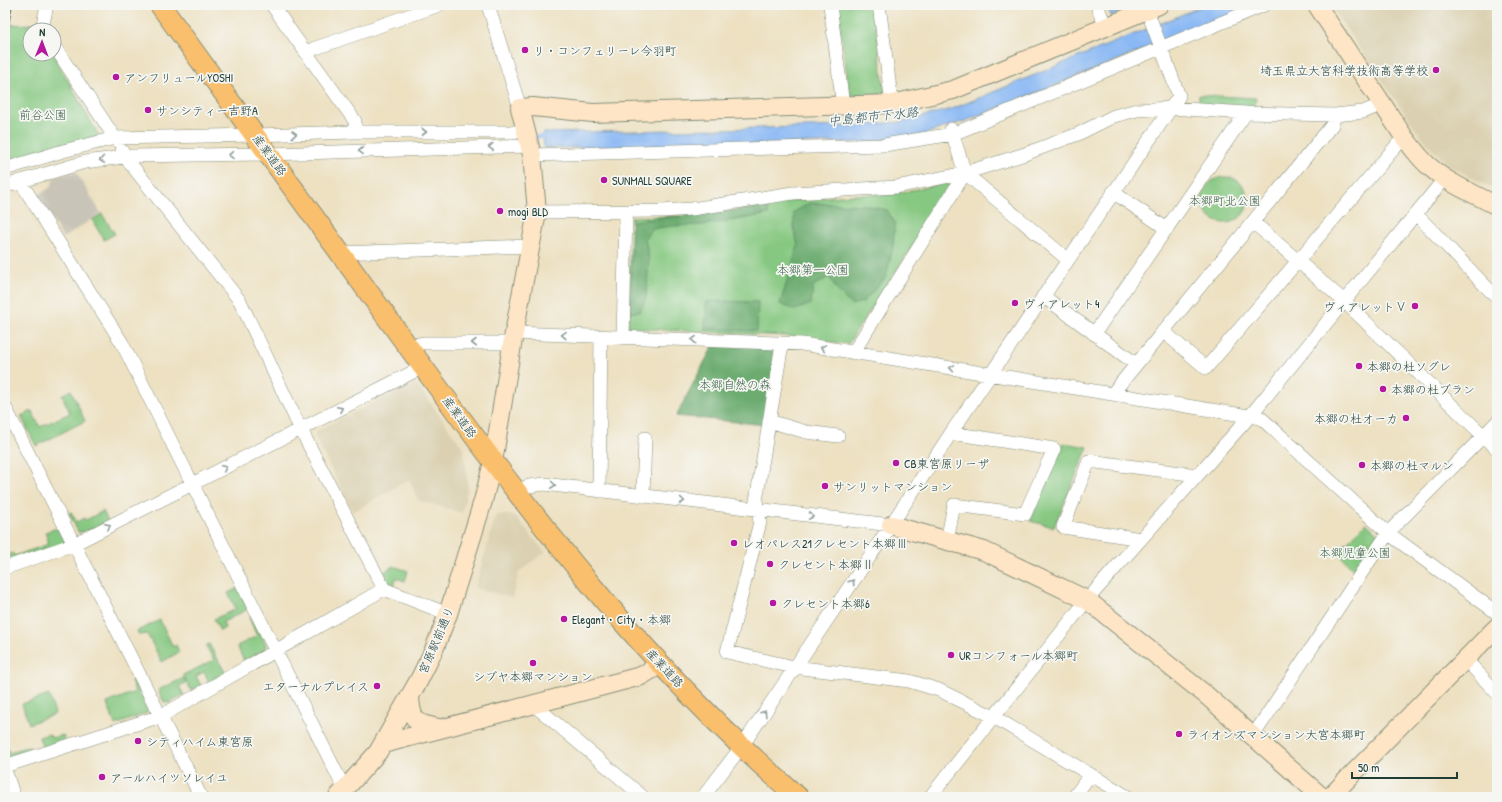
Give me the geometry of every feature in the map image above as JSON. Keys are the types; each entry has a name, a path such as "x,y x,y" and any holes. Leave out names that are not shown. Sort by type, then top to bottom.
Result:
{"main road":[{"name":"産業道路","path":"160,5 515,491 596,591 661,664 702,708 798,797"}],"street":[{"path":"43,22 47,5"},
{"path":"272,5 355,121 355,132"},
{"path":"307,54 313,50 439,5"},
{"path":"488,5 520,108 533,107 593,113 892,104 953,90 1106,28 1153,12 1160,43 1179,96 950,433 891,525 742,746 703,797"},
{"path":"830,5 843,106"},
{"path":"879,5 892,104"},
{"path":"1097,5 1106,28"},
{"path":"5,186 85,162 120,147 269,154 529,144 884,145 952,131 1160,43 1264,5"},
{"path":"1317,5 1404,137 1430,167 1445,178 1497,206"},
{"path":"62,58 120,147 240,301 301,430 384,589 448,614"},
{"path":"537,212 626,212 692,209 793,193 896,187 965,172 1025,154 1078,134 1114,116 1137,110 1170,108 1246,113 1335,114 1364,112 1382,104"},
{"name":"宮原駅前通り","path":"342,794 383,744 410,698 433,652 448,614 483,501 493,462 513,338 537,212 529,144 520,108"},
{"path":"1094,334 1246,113"},
{"path":"1112,394 1332,125 1335,114"},
{"path":"952,131 965,172 1068,259"},
{"path":"5,169 63,151 255,136 355,132 529,144"},
{"path":"1163,331 1206,368 1404,137"},
{"path":"853,352 965,172"},
{"path":"930,797 1087,600 1250,416 1445,178"},
{"path":"20,181 122,343 275,651 342,794"},
{"path":"1114,192 1167,229"},
{"path":"623,338 626,212"},
{"path":"1416,214 1497,298"},
{"path":"1253,222 1344,301 1497,449"},
{"path":"340,253 531,246"},
{"path":"1043,296 1136,364"},
{"path":"598,491 601,337"},
{"path":"408,346 423,343 513,338 601,337 802,344 1261,418 1388,533 1497,613"},
{"path":"782,344 756,501 760,522 727,652 794,668 909,681 939,690 994,718 1128,797"},
{"path":"5,568 74,544 423,367"},
{"path":"5,407 201,797"},
{"path":"769,421 806,432 838,436"},
{"path":"1253,736 1388,533 1497,422"},
{"path":"947,541 954,505 1025,514 1054,449 950,433"},
{"path":"644,496 645,438"},
{"path":"1141,539 1063,527 1090,461 1197,475"},
{"path":"515,491 529,486 544,484 891,525 984,551 1087,600 1206,695 1322,797"},
{"path":"5,766 161,716 384,589"},
{"path":"1330,797 1497,627"},
{"path":"1465,659 1497,693"},
{"path":"383,744 641,676 661,664"},
{"path":"410,698 411,711 415,720 424,725 440,728"},
{"path":"533,704 643,797"},
{"path":"5,770 14,797"},
{"path":"1074,797 1090,775"}],"shaded area":[{"name":"埼玉県立大宮科学技術高等学校","path":"1330,5 1497,5 1497,191 1454,168 1440,157 1420,135"},
{"path":"76,172 101,213 63,238 38,195 50,188 55,177"},
{"path":"415,382 464,449 468,486 462,513 418,500 409,479 353,512 315,437 316,431"},
{"path":"496,515 514,515 545,552 519,572 512,598 475,588"}],"green space":[{"path":"837,5 873,5 885,95 850,95"},
{"name":"前谷公園","path":"22,24 22,62 57,62 100,138 5,165 5,25"},
{"path":"1199,95 1256,98 1255,107 1199,104"},
{"name":"本郷町北公園","path":"1220,177 1230,177 1238,181 1244,187 1248,195 1248,205 1244,213 1238,219 1230,223 1220,223 1212,219 1206,213 1202,205 1202,195 1206,187 1212,181"},
{"name":"本郷第一公園","path":"946,183 952,186 848,344 786,336 628,328 631,217 704,215 797,200 850,195 893,194"},
{"path":"810,203 864,205 887,210 895,223 893,246 886,277 863,302 851,305 838,291 829,277 813,286 811,304 795,310 780,304 798,246 794,228 794,212"},
{"path":"767,207 769,214 702,225 671,226 652,229 645,238 649,260 646,298 640,311 630,313 633,221"},
{"path":"102,214 115,234 104,240 92,220"},
{"path":"706,301 758,302 757,331 705,329"},
{"name":"本郷自然の森","path":"713,346 777,347 766,425 676,416"},
{"path":"71,390 85,421 36,446 21,416 32,411 40,427 70,413 62,395"},
{"path":"1064,443 1088,447 1054,527 1030,521"},
{"path":"103,511 108,521 86,532 78,532 69,513 71,512 77,522 84,518 86,520"},
{"name":"本郷児童公園","path":"1366,523 1377,533 1378,542 1357,573 1337,552"},
{"path":"58,528 66,543 12,561 9,554 13,553 14,556 49,544 45,532"},
{"path":"393,566 408,571 405,581 396,578 393,588 388,585 382,574"},
{"path":"238,588 248,609 223,622 225,628 220,631 214,619 236,609 228,593"},
{"path":"252,617 266,644 264,650 244,661 237,646 257,636 249,618"},
{"path":"160,620 173,647 176,645 179,652 162,662 147,634 139,635 137,631"},
{"path":"209,644 225,672 209,682 204,672 196,676 201,686 191,691 183,675 214,660 206,646"},
{"path":"184,678 186,683 179,686 184,695 169,703 164,702 158,690"},
{"path":"133,680 148,709 147,713 115,725 107,703 135,692 131,681"},
{"path":"49,695 55,714 29,724 22,704"},
{"path":"49,734 52,738 63,735 65,741 43,749 39,737"},
{"path":"5,741 9,753 28,746 31,754 9,761 5,753"}],"water":[{"path":"1107,5 1136,5 1111,16"},
{"path":"1205,5 1256,5 965,121 924,134 869,142 544,148 543,133 850,126 901,122 952,109"}],"waterway":[{"name":"中島都市下水路","path":"536,137 548,136"}],"tram line":[{"path":"5,45 12,5"}],"place":[{"name":"リ・コンフェリーレ今羽町","path":"525,50"},
{"name":"埼玉県立大宮科学技術高等学校","path":"1436,70"},
{"name":"アンフリュールYOSHI","path":"116,77"},
{"name":"サンシティー吉野A","path":"148,110"},
{"name":"SUNMALL SQUARE","path":"604,180"},
{"name":"mogi BLD","path":"500,211"},
{"name":"ヴィアレット4","path":"1015,303"},
{"name":"ヴィアレットⅤ","path":"1415,306"},
{"name":"本郷の杜ソグレ","path":"1359,366"},
{"name":"本郷の杜ブラン","path":"1383,389"},
{"name":"本郷の杜オーカ","path":"1406,418"},
{"name":"CB東宮原リーザ","path":"896,463"},
{"name":"本郷の杜マルン","path":"1362,465"},
{"name":"サンリットマンション","path":"825,486"},
{"name":"レオパレス21クレセント本郷Ⅲ","path":"734,543"},
{"name":"クレセント本郷Ⅱ","path":"770,564"},
{"name":"クレセント本郷6","path":"773,603"},
{"name":"Elegant・City・本郷","path":"564,619"},
{"name":"URコンフォール本郷町","path":"951,655"},
{"name":"シブヤ本郷マンション","path":"533,663"},
{"name":"エターナルプレイス","path":"377,686"},
{"name":"ライオンズマンション大宮本郷町","path":"1179,734"},
{"name":"シティハイム東宮原","path":"138,741"},
{"name":"アールハイツソレイユ","path":"102,777"}]}
